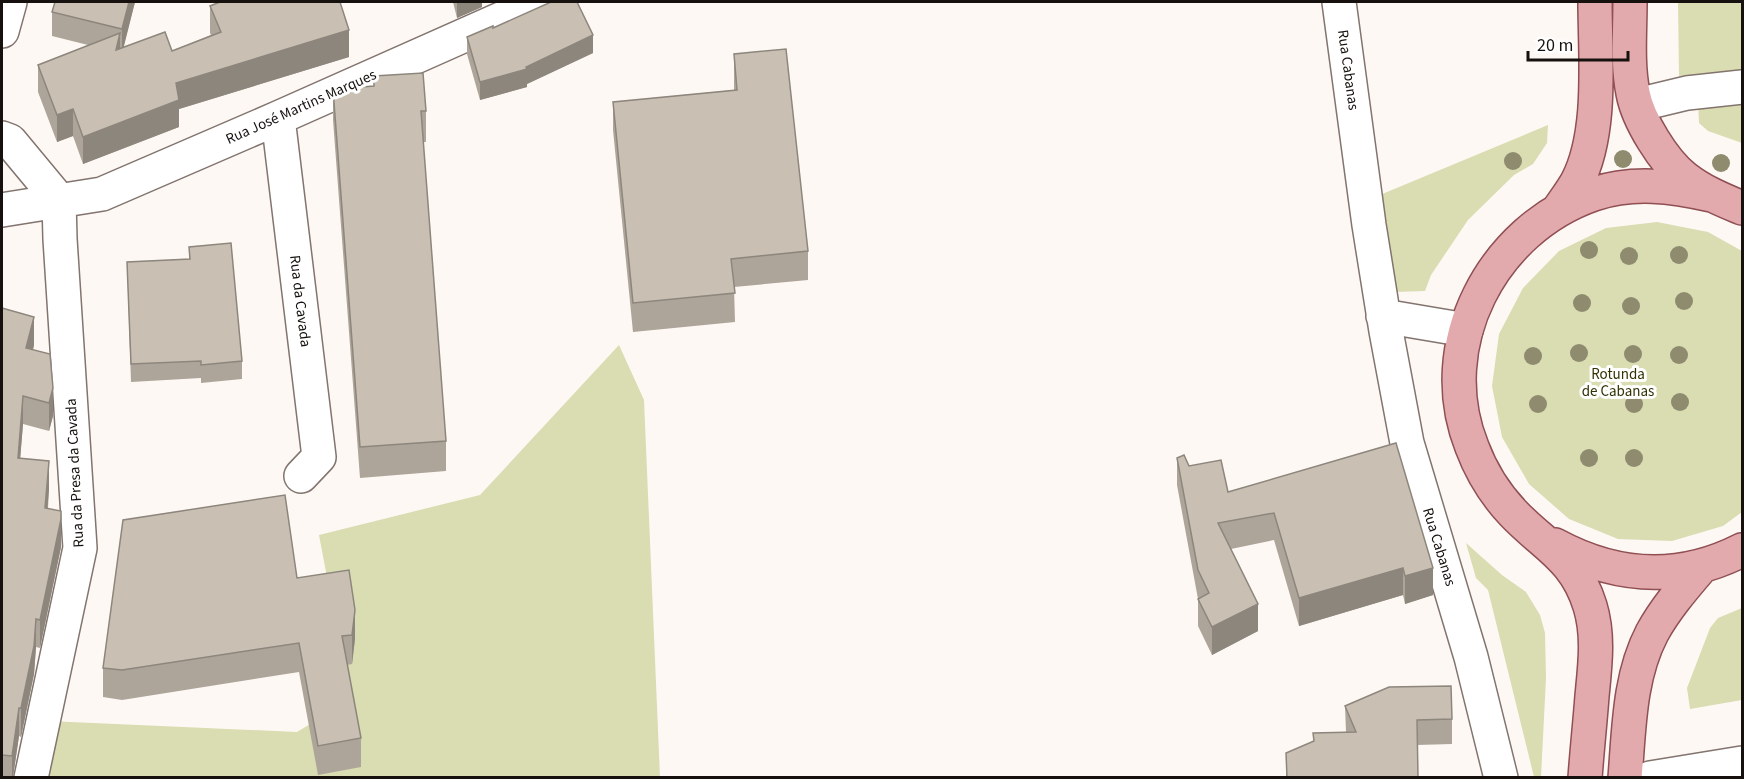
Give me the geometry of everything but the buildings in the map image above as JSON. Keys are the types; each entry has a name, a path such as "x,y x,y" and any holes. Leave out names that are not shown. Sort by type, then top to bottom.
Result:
{"main road":[{"path":"1559,209 1578,180 1587,154 1594,118 1595,2"},
{"path":"1630,2 1630,67 1633,95 1646,127 1663,154 1684,177 1711,195"},
{"path":"1585,777 1596,636 1590,604 1570,564 1513,513 1489,482 1472,447 1462,408 1460,379 1466,330 1479,294 1500,260 1527,232 1559,209 1595,194 1634,186 1673,186 1711,195 1743,208"},
{"path":"1543,538 1580,558 1619,570 1661,573 1702,566 1743,550"},
{"path":"1625,777 1631,707 1638,669 1652,633 1679,593 1702,566"}],"street":[{"path":"2,31 10,2"},
{"name":"Rua José Martins Marques","path":"59,200 102,194 539,2"},
{"name":"Rua Cabanas","path":"1339,2 1383,316 1407,443 1471,657 1501,777"},
{"path":"1637,105 1687,93 1743,87"},
{"name":"Rua da Cavada","path":"278,118 319,457 301,476"},
{"path":"2,138 10,141 59,200 2,210"},
{"name":"Rua da Presa da Cavada","path":"31,777 80,548 59,200"},
{"path":"1383,316 1466,330"},
{"path":"1650,777 1743,763"}],"green space":[{"path":"1678,2 1742,2 1742,71 1679,76"},
{"path":"1742,97 1742,143 1708,131 1699,123 1698,102"},
{"path":"1548,125 1547,143 1533,164 1514,175 1468,220 1431,275 1425,291 1395,292 1375,197"},
{"name":"Rotunda de Cabanas","path":"1657,222 1708,232 1742,251 1742,512 1723,526 1672,541 1618,539 1569,519 1529,484 1502,437 1492,386 1499,334 1523,288 1559,251 1606,228"},
{"path":"619,345 644,400 660,777 38,778 48,721 297,732 350,700 319,535 480,495"},
{"path":"1466,543 1502,575 1526,592 1540,615 1545,633 1546,678 1541,777 1534,777 1488,590 1476,578"},
{"path":"1742,608 1742,700 1690,709 1687,688 1710,628 1718,618"}]}
